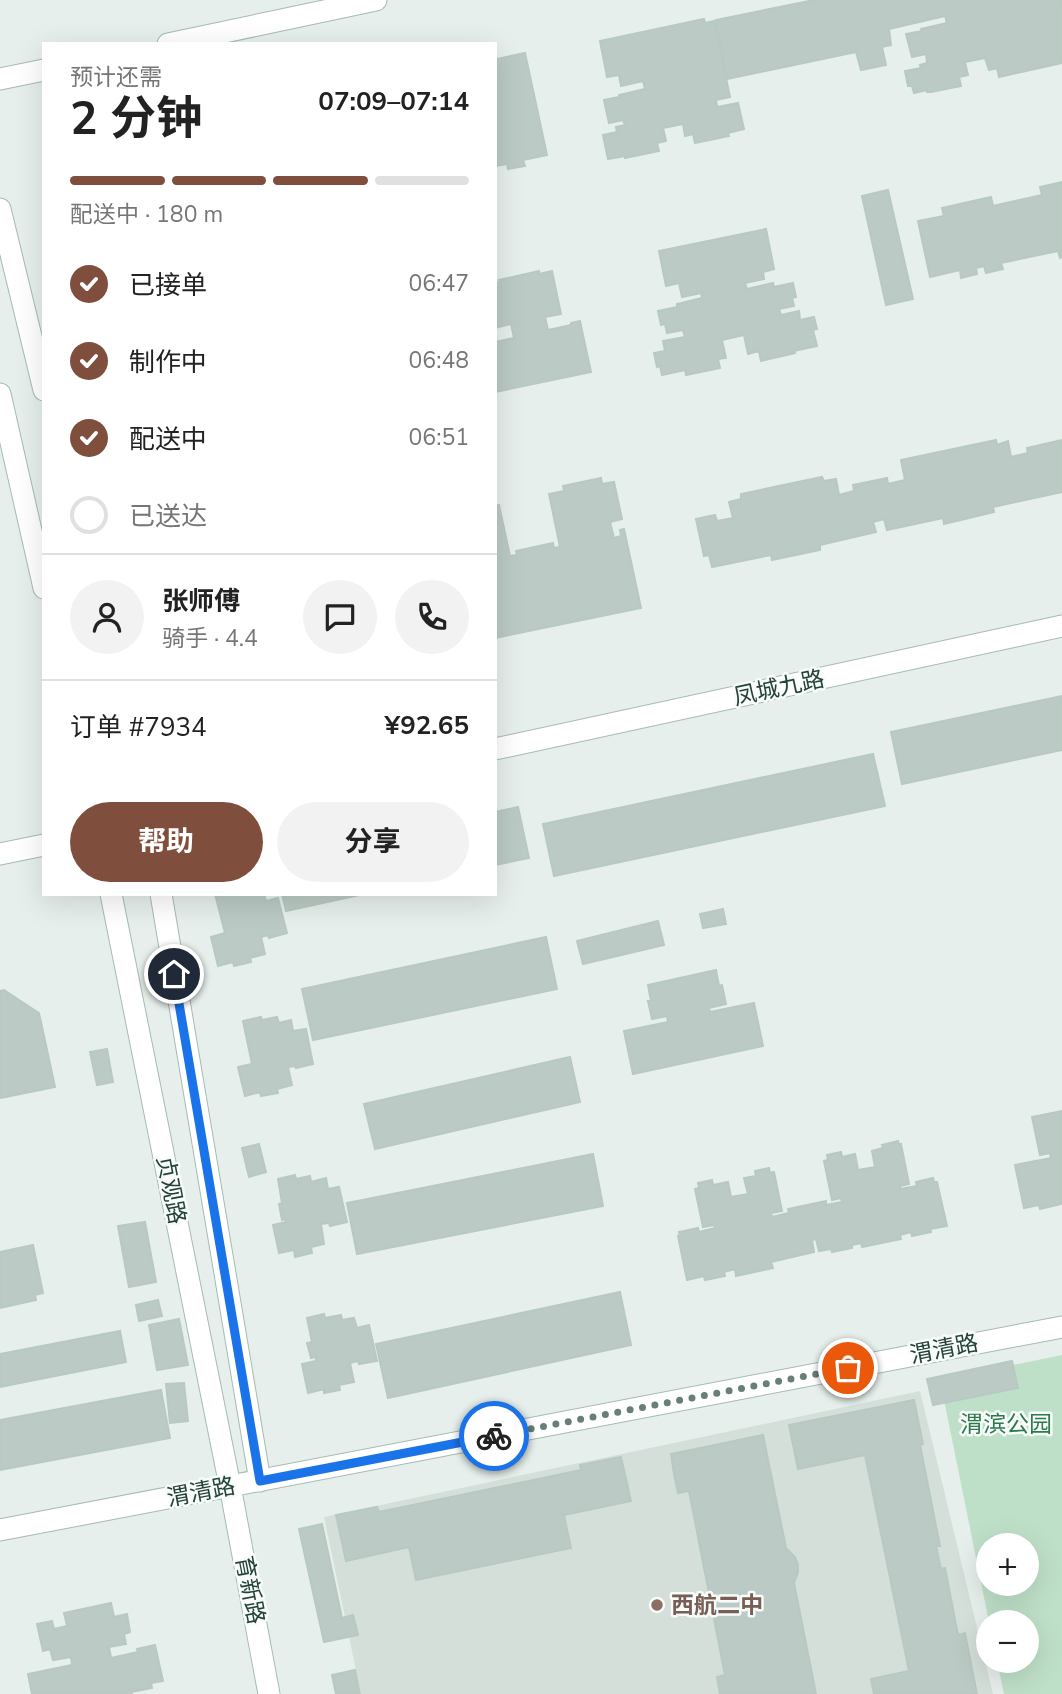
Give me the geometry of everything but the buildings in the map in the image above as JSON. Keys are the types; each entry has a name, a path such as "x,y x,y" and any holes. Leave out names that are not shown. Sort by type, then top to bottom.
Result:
{"street":[{"path":"177,42 376,0"},
{"path":"0,79 42,70"},
{"path":"0,209 42,382"},
{"path":"0,394 42,579"},
{"name":"凤城九路","path":"497,749 1062,626"},
{"path":"0,855 42,845"},
{"name":"贞观路","path":"111,896 230,1486"},
{"name":"贞观路","path":"161,896 260,1481"},
{"name":"渭清路","path":"0,1530 1062,1327"},
{"name":"育新路","path":"230,1486 269,1694"}],"shaded area":[{"name":"西航二中","path":"920,1391 976,1623 976,1673 988,1673 993,1694 361,1694 324,1517"}],"green space":[{"name":"渭滨公园","path":"1062,1355 1062,1694 1004,1694 1000,1673 1039,1673 1039,1610 987,1610 984,1596 1039,1596 1039,1533 976,1533 976,1558 940,1380"}],"way so far":[{"path":"494,1436 848,1368"}],"place":[{"name":"西航二中","path":"657,1605"}],"route":[{"path":"174,974 260,1481 494,1436"}]}
